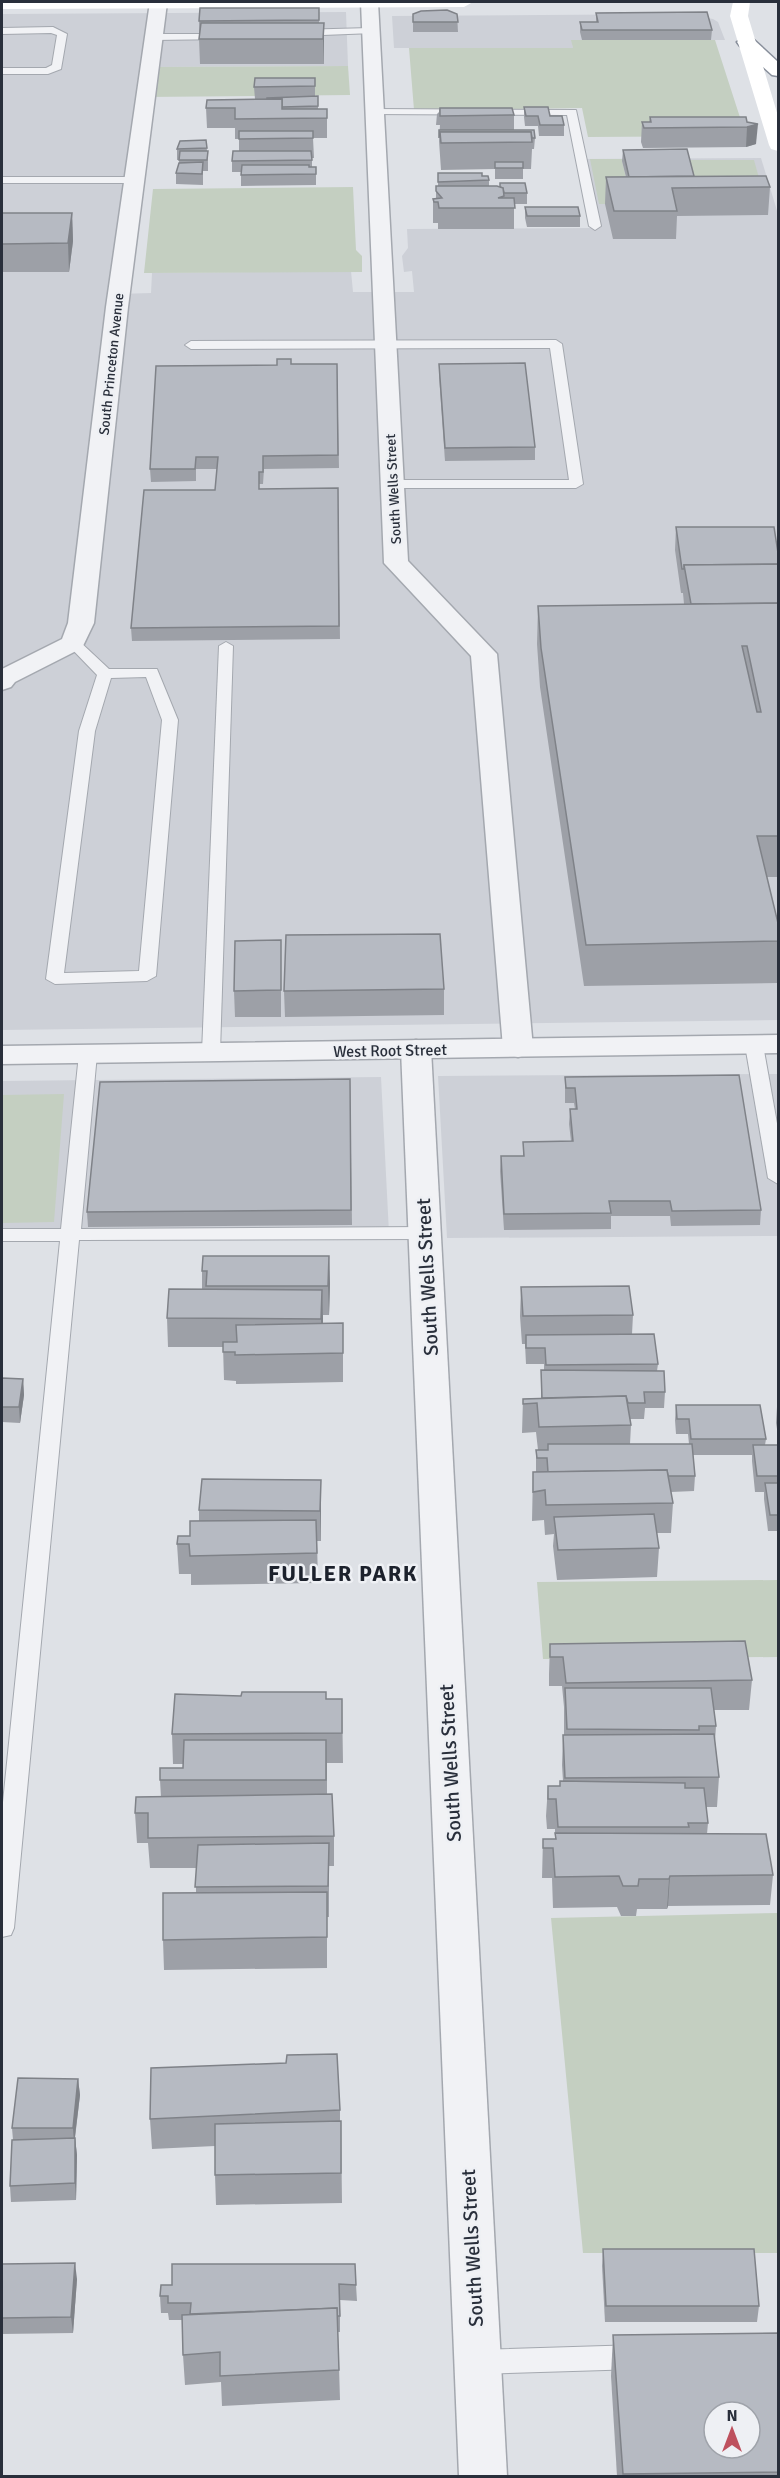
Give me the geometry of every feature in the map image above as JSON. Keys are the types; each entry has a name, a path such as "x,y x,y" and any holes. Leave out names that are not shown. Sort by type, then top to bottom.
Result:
{"main road":[{"path":"2,4 464,2"},
{"path":"741,2 739,16 778,146"},
{"path":"746,42 778,71"}],"street":[{"name":"South Wells Street","path":"369,2 396,563 484,654 518,1048"},
{"name":"South Princeton Avenue","path":"73,643 81,623 117,307 158,3"},
{"path":"2,682 73,643"},
{"name":"West Root Street","path":"2,1055 766,1045"},
{"name":"South Wells Street","path":"416,1049 483,2476"}],"lane":[{"path":"2,31 53,30 62,34 57,67 48,71 2,71"},
{"path":"290,33 370,31"},
{"path":"153,37 236,36"},
{"path":"374,112 572,112 595,226"},
{"path":"2,180 135,180"},
{"path":"191,345 556,344 576,484 392,484"},
{"path":"73,643 105,674 153,672 170,720 147,976 55,979 87,731 105,674"},
{"path":"211,1052 226,646"},
{"path":"766,1045 778,1178"},
{"path":"2,1928 88,1054"},
{"path":"2,1235 424,1233"},
{"path":"478,2362 660,2356"}],"shaded area":[{"path":"346,12 348,66 150,67 119,294 151,293 152,273 351,271 353,292 414,292 412,271 404,272 402,256 408,248 407,229 595,228 581,159 761,158 778,214 778,1020 2,1030 2,14"},
{"path":"685,14 718,22 725,40 572,40 573,48 394,48 392,16"},
{"path":"778,1074 778,1236 447,1238 438,1076"},
{"path":"381,1077 389,1233 2,1235 2,1081"}],"green space":[{"path":"571,40 715,40 746,136 588,137 582,108 414,110 409,48 573,48"},
{"path":"348,66 350,95 145,97 149,67"},
{"path":"590,159 634,159 634,161 622,161 632,204 599,204"},
{"path":"686,160 754,160 764,196 696,197"},
{"path":"353,187 356,250 362,256 362,272 144,273 153,189"},
{"path":"64,1094 54,1222 2,1223 2,1095"},
{"path":"778,1580 778,1657 543,1659 537,1582"},
{"path":"778,1913 778,2253 583,2253 551,1918"}],"building":[{"path":"200,8 319,8 319,20 199,21"},
{"path":"447,10 457,14 458,22 413,22 413,14 421,11"},
{"path":"707,12 712,30 582,30 580,22 598,22 596,13"},
{"path":"201,23 324,23 323,39 199,39"},
{"path":"255,78 315,78 315,86 254,87"},
{"path":"318,96 318,106 282,107 282,99 267,99 267,98"},
{"path":"282,99 282,109 327,109 327,118 235,119 235,108 206,108 207,100"},
{"path":"524,107 548,107 550,116 562,116 564,125 540,125 538,116 526,116"},
{"path":"440,108 512,108 514,115 440,116"},
{"path":"650,117 746,117 747,122 758,124 747,127 644,128 642,122 651,122"},
{"path":"439,130 534,130 535,138 532,138 531,132 440,132 439,138"},
{"path":"239,131 313,131 313,138 239,139"},
{"path":"440,132 531,132 532,142 441,143"},
{"path":"206,140 207,148 177,149 180,141"},
{"path":"687,149 694,176 629,177 623,150"},
{"path":"180,151 208,151 207,160 179,160"},
{"path":"233,151 311,151 312,160 232,161"},
{"path":"203,162 202,174 176,173 179,163"},
{"path":"495,162 523,162 523,168 495,168"},
{"path":"242,165 309,165 309,167 316,167 316,174 241,175"},
{"path":"438,173 482,173 482,176 488,176 489,180 438,182"},
{"path":"766,176 770,187 672,188 677,211 614,211 606,177"},
{"path":"500,183 525,183 527,193 504,193"},
{"path":"436,186 497,186 503,188 504,196 498,198 514,198 515,208 439,208 438,202 434,202 433,199 442,198 436,191"},
{"path":"525,207 578,207 580,216 527,216"},
{"path":"2,213 72,213 68,243 2,244"},
{"path":"277,359 291,359 291,364 337,364 338,455 263,456 263,472 259,472 259,489 338,488 339,626 131,628 144,490 215,490 218,457 196,457 195,469 150,469 156,366 277,365"},
{"path":"525,363 535,447 445,448 439,364"},
{"path":"676,527 774,527 778,564 684,565 682,569"},
{"path":"778,564 778,603 691,604 684,565"},
{"path":"778,603 778,836 757,836 778,923 778,941 586,945 541,648 538,606","holes":["742,646 747,646 761,712 757,712"]},
{"path":"440,934 444,989 284,991 286,935"},
{"path":"281,940 281,990 234,991 235,941"},
{"path":"739,1075 761,1210 672,1211 670,1201 609,1201 611,1213 504,1214 501,1156 524,1156 523,1142 573,1141 570,1109 577,1109 575,1088 566,1088 565,1077"},
{"path":"350,1079 351,1210 87,1212 100,1082"},
{"path":"203,1256 329,1256 328,1286 206,1286 207,1271 202,1271"},
{"path":"629,1286 633,1315 523,1316 521,1287"},
{"path":"169,1289 322,1290 321,1319 167,1318"},
{"path":"343,1323 343,1353 235,1355 235,1352 223,1352 223,1342 237,1342 236,1325"},
{"path":"654,1334 658,1364 546,1365 545,1348 526,1348 526,1335"},
{"path":"541,1370 664,1371 665,1392 644,1392 645,1403 628,1403 626,1396 542,1398"},
{"path":"2,1378 23,1379 19,1407 2,1407"},
{"path":"626,1396 631,1425 539,1427 537,1403 523,1404 523,1399"},
{"path":"676,1405 760,1405 766,1439 691,1439 689,1419 677,1419"},
{"path":"548,1444 692,1444 695,1476 668,1476 667,1470 548,1472 547,1458 537,1458 536,1450 548,1450"},
{"path":"753,1445 778,1445 778,1476 757,1476"},
{"path":"667,1470 673,1503 546,1505 545,1490 533,1492 533,1472"},
{"path":"202,1479 321,1480 320,1511 199,1510"},
{"path":"765,1483 778,1483 778,1515 770,1515"},
{"path":"654,1514 659,1548 558,1550 554,1517"},
{"path":"316,1520 317,1553 190,1556 189,1544 177,1544 178,1536 190,1536 190,1521"},
{"path":"745,1641 752,1680 566,1683 563,1657 550,1657 550,1644"},
{"path":"565,1688 711,1688 716,1726 699,1726 699,1730 567,1729"},
{"path":"242,1692 326,1692 326,1699 342,1699 342,1733 172,1734 175,1694 241,1696"},
{"path":"714,1734 719,1777 565,1778 563,1735"},
{"path":"184,1740 326,1740 326,1780 160,1780 160,1768 183,1768"},
{"path":"560,1781 685,1783 685,1788 704,1788 708,1823 688,1823 689,1827 558,1827 556,1799 548,1799 548,1786 560,1786"},
{"path":"332,1794 334,1836 148,1838 148,1813 135,1813 136,1797"},
{"path":"555,1833 766,1834 773,1875 670,1876 669,1879 639,1879 638,1886 623,1886 619,1876 555,1877 553,1848 543,1848 543,1839 556,1839"},
{"path":"329,1843 328,1886 195,1887 198,1845"},
{"path":"327,1892 327,1937 163,1940 163,1893"},
{"path":"337,2054 340,2110 150,2119 151,2068 286,2063 287,2055"},
{"path":"18,2078 78,2079 73,2128 12,2128"},
{"path":"341,2121 341,2173 215,2175 215,2124"},
{"path":"75,2138 75,2183 10,2186 12,2140"},
{"path":"603,2249 754,2249 759,2306 606,2306"},
{"path":"75,2263 71,2317 2,2318 2,2264"},
{"path":"172,2264 355,2264 356,2285 339,2284 340,2316 337,2316 337,2308 190,2314 191,2303 168,2303 168,2296 160,2296 161,2285 172,2285"},
{"path":"337,2308 339,2370 220,2376 220,2352 183,2355 182,2315"},
{"path":"778,2333 778,2472 623,2474 613,2335"}],"district":[{"name":"FULLER PARK","path":"343,1573"}]}
